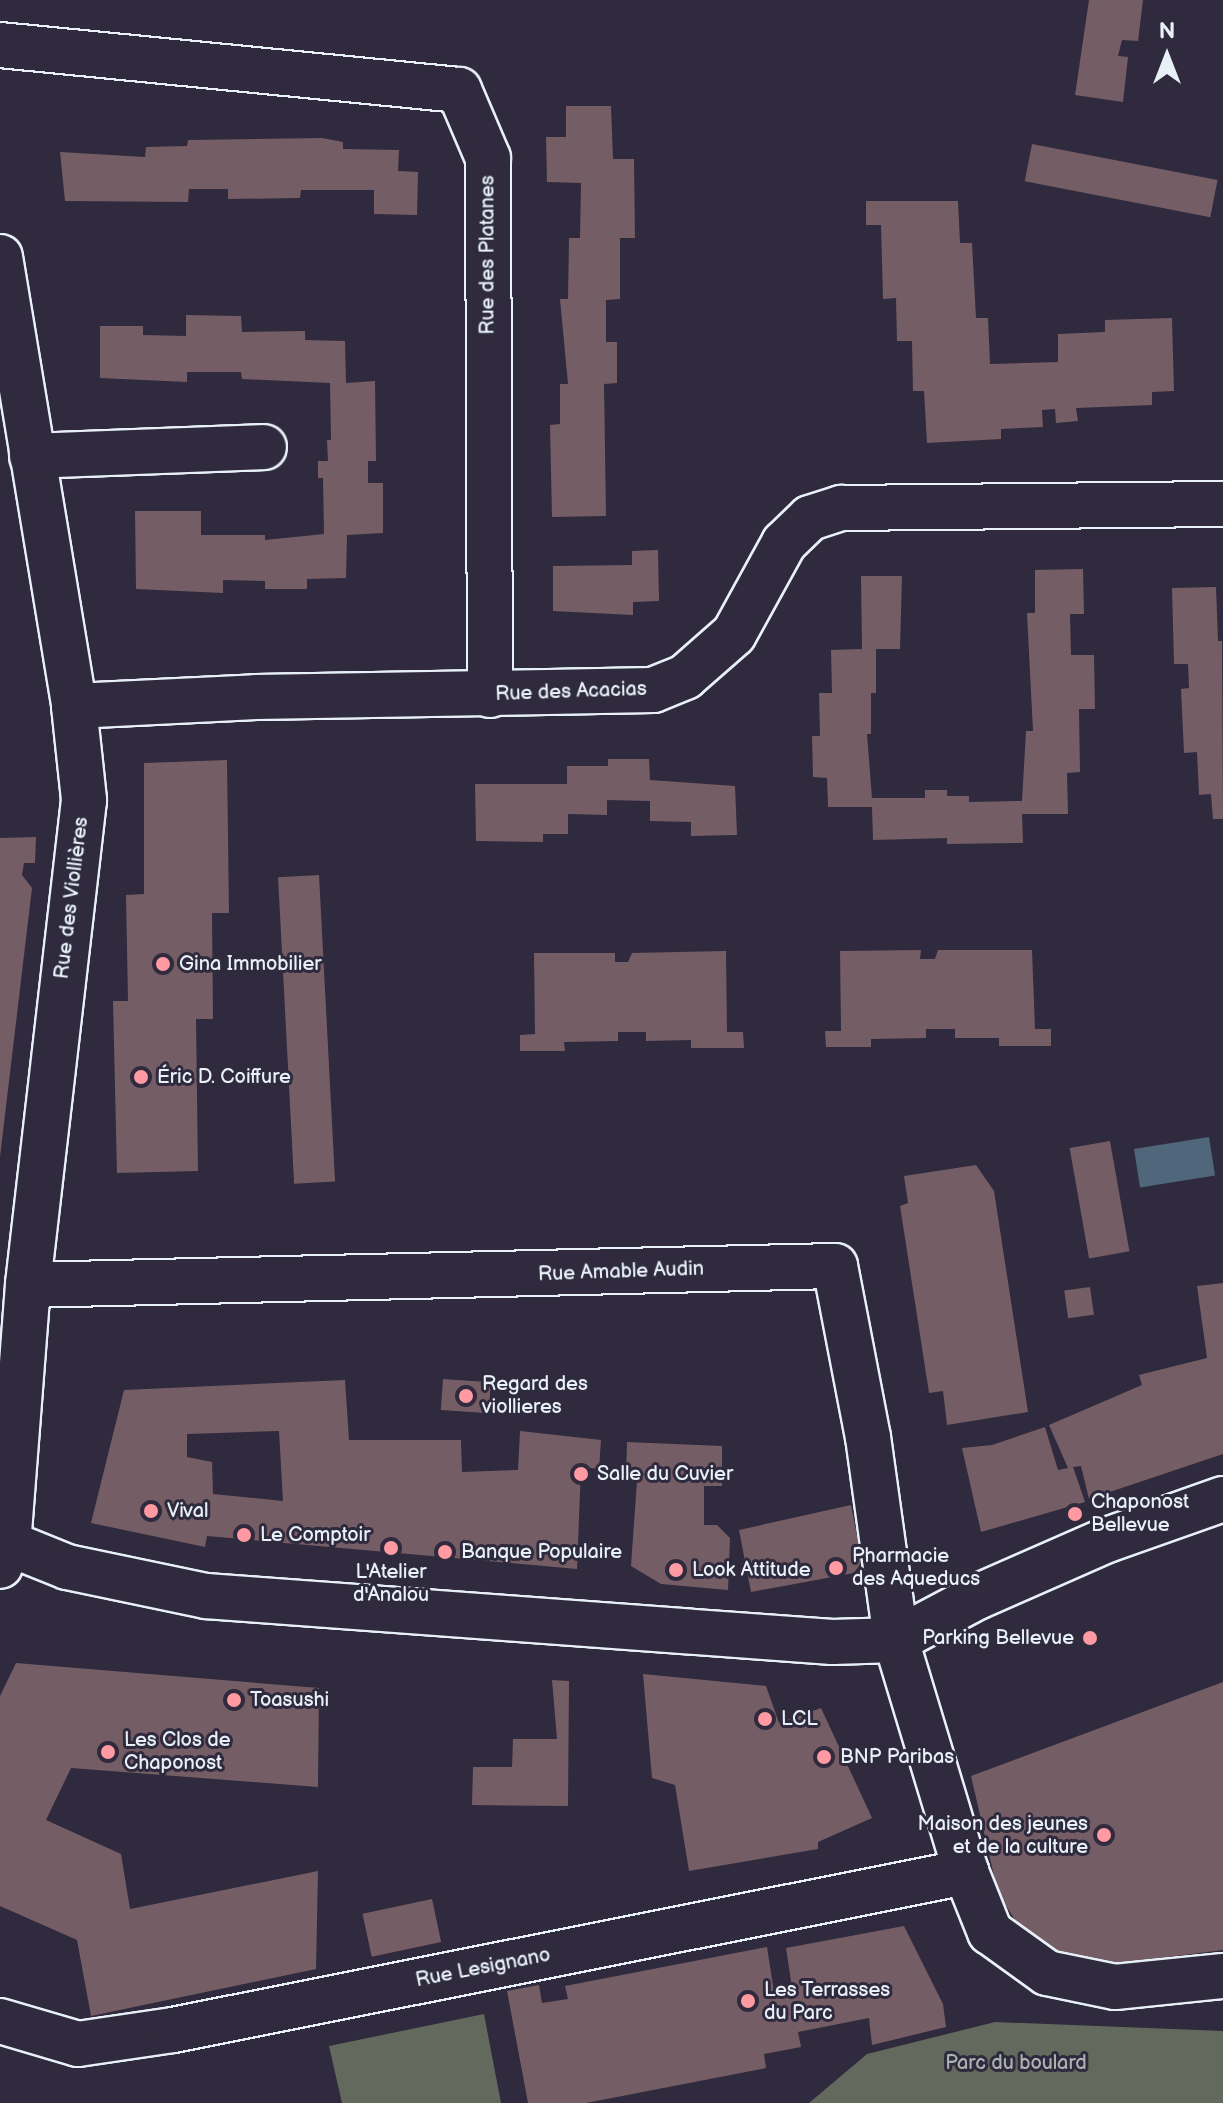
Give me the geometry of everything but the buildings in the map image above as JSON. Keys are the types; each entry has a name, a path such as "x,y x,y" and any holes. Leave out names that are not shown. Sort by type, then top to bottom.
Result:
{"street":[{"name":"Rue des Platanes","path":"0,45 459,90 488,158 490,695"},
{"name":"Rue des Viollières","path":"0,257 74,706 84,800 28,1285 3,1550"},
{"path":"32,456 264,447"},
{"name":"Rue des Acacias","path":"74,706 256,697 653,690 685,677 734,634 784,543 810,518 841,508 1223,504"},
{"name":"Rue Amable Audin","path":"28,1285 835,1266 868,1437 896,1640 966,1872 990,1932 1047,1973 1115,1987 1223,1976"},
{"path":"3,1550 67,1567 206,1596 812,1642 896,1640 977,1597 1107,1540 1223,1499"},
{"name":"Rue Lesignano","path":"0,2021 78,2044 173,2030 966,1872"}],"green space":[{"path":"484,2014 501,2103 342,2103 329,2046"},
{"name":"Parc du boulard","path":"995,2022 1223,2031 1223,2103 809,2103 867,2054"}],"water":[{"path":"1209,1137 1215,1176 1140,1187 1134,1149"}],"place":[{"name":"Gina Immobilier","path":"163,964"},
{"name":"Éric D. Coiffure","path":"141,1077"},
{"name":"Regard des viollieres","path":"466,1396"},
{"name":"Salle du Cuvier","path":"581,1474"},
{"name":"Vival","path":"151,1511"},
{"name":"Chaponost Bellevue","path":"1075,1514"},
{"name":"Le Comptoir","path":"244,1535"},
{"name":"L'Atelier d'Analou","path":"391,1548"},
{"name":"Banque Populaire","path":"445,1552"},
{"name":"Pharmacie des Aqueducs","path":"836,1568"},
{"name":"Look Attitude","path":"676,1570"},
{"name":"Parking Bellevue","path":"1090,1638"},
{"name":"Toasushi","path":"234,1700"},
{"name":"LCL","path":"765,1719"},
{"name":"Les Clos de Chaponost","path":"108,1752"},
{"name":"BNP Paribas","path":"824,1757"},
{"name":"Maison des jeunes et de la culture","path":"1104,1835"},
{"name":"Les Terrasses du Parc","path":"748,2001"}]}
